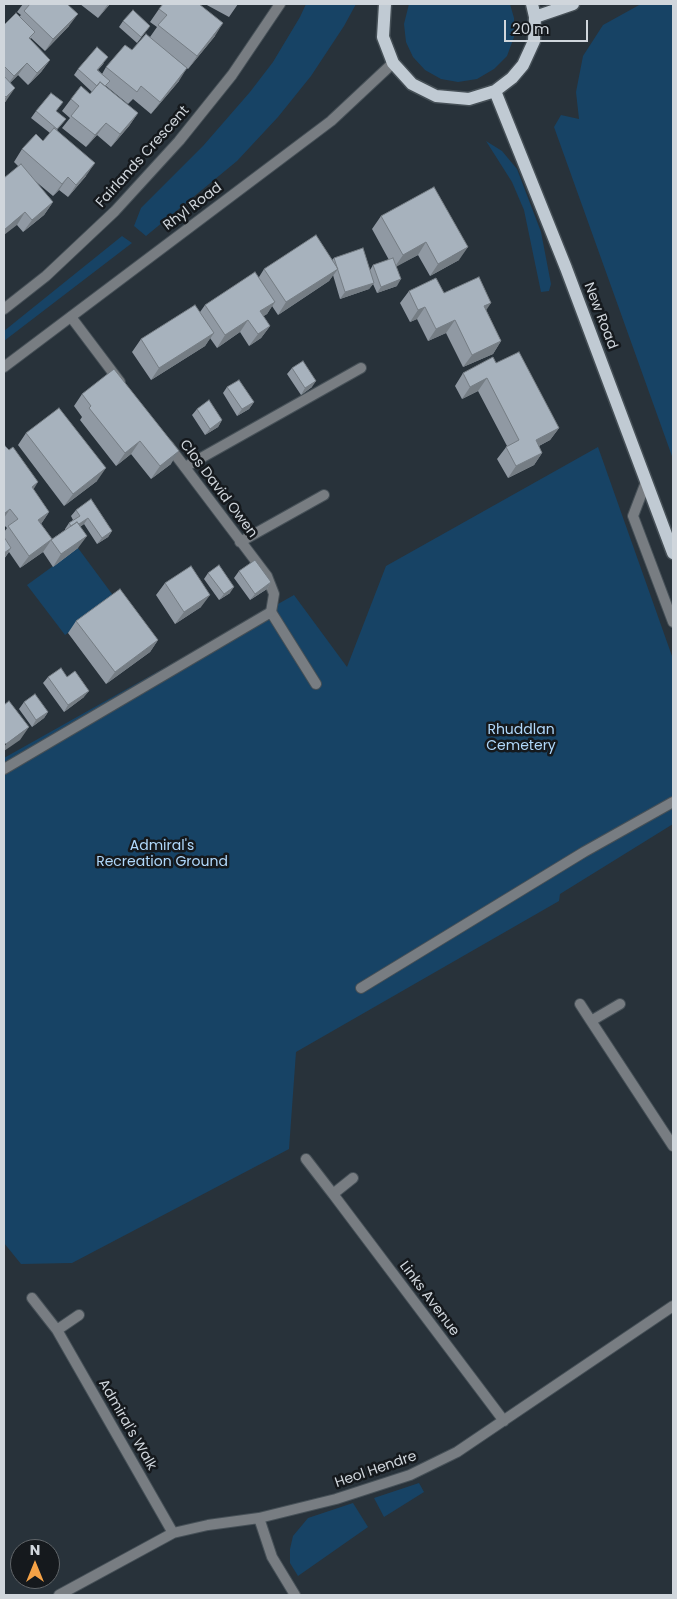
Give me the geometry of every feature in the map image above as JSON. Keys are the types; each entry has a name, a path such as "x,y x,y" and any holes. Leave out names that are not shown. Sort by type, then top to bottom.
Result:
{"main road":[{"path":"385,4 383,38 393,62 412,84 436,96 469,99 495,91 512,78 523,65 534,41 535,17 532,4"},
{"path":"535,17 573,4"},
{"name":"New Road","path":"495,91 566,268 673,553"}],"street":[{"name":"Fairlands Crescent","path":"4,309 46,276 115,211 179,141 232,75 280,4"},
{"name":"Rhyl Road","path":"4,367 330,120 393,62"},
{"path":"70,317 124,388"},
{"path":"184,467 361,368"},
{"name":"Clos David Owen","path":"160,435 267,576 274,594 271,612"},
{"path":"646,482 632,516 673,622"},
{"path":"240,542 324,495"},
{"path":"4,769 271,612 316,684"},
{"path":"361,988 584,852 673,802"},
{"path":"580,1004 673,1146"},
{"path":"591,1021 620,1004"},
{"name":"Links Avenue","path":"306,1159 504,1422"},
{"path":"333,1194 353,1178"},
{"name":"Admiral's Walk","path":"32,1298 57,1330 174,1533"},
{"name":"Heol Hendre","path":"59,1595 174,1533 208,1525 259,1518 336,1498 410,1475 456,1452 504,1422 673,1306"},
{"path":"57,1330 79,1315"},
{"path":"259,1518 272,1558 295,1595"}],"green space":[{"path":"306,4 356,4 311,76 278,117 237,161 146,236 134,226 141,208 203,146 250,92 273,62"},
{"path":"409,4 510,4 514,18 514,37 507,56 494,69 477,79 458,82 441,79 425,70 413,57 406,42 404,24"},
{"path":"641,4 673,4 673,459 554,127 561,115 579,119 576,92 583,56 603,25"},
{"path":"486,141 502,151 517,169 541,232 551,284 549,291 541,292 524,210 512,182"},
{"path":"122,236 132,243 4,341 4,331"},
{"path":"598,447 673,659 673,824 560,894 559,901 296,1052 289,1149 72,1263 21,1264 4,1243 4,758 294,595 347,667 386,566"},
{"path":"78,548 115,598 65,635 27,585"},
{"path":"419,1483 424,1492 384,1517 374,1498"},
{"path":"353,1503 368,1527 298,1576 290,1563 290,1549 293,1536 308,1518"}],"building":[{"path":"30,4 67,4 78,14 53,39 24,11"},
{"path":"163,4 199,4 223,23 197,56 158,25 167,15 159,9"},
{"path":"133,10 150,26 141,37 123,21"},
{"path":"16,13 35,32 29,38 50,60 37,73 27,63 14,76 4,66 4,25"},
{"path":"146,34 187,68 160,102 141,86 137,92 106,67 125,45 132,50"},
{"path":"97,47 108,57 97,70 110,81 105,86 100,82 97,86 78,69"},
{"path":"4,76 15,88 6,97 4,95"},
{"path":"100,82 138,113 120,134 106,123 95,135 71,116 79,106 71,99 81,86 90,94"},
{"path":"51,93 63,102 56,111 66,119 57,129 36,111"},
{"path":"54,128 95,163 76,185 68,177 62,184 22,149 36,134 43,141"},
{"path":"21,164 53,202 32,220 25,212 4,230 4,178"},
{"path":"434,187 468,247 438,264 426,242 403,255 381,216"},
{"path":"316,235 338,269 286,302 264,269"},
{"path":"363,248 374,283 345,292 334,258"},
{"path":"393,258 401,279 381,287 373,265"},
{"path":"255,272 275,302 260,311 270,326 258,334 248,320 225,335 205,305"},
{"path":"479,277 491,303 484,306 501,341 472,355 455,320 436,329 425,307 418,310 409,291 436,278 444,293"},
{"path":"195,305 214,333 159,368 141,339"},
{"path":"519,352 559,428 536,440 542,453 516,466 506,447 519,440 487,378 470,387 463,373 493,357 496,363"},
{"path":"303,361 316,381 305,388 292,368"},
{"path":"114,369 179,451 160,466 140,441 125,453 89,408 91,406 82,394"},
{"path":"239,380 254,402 242,409 227,387"},
{"path":"209,400 222,420 210,429 197,409"},
{"path":"59,408 106,468 73,494 26,433"},
{"path":"5,446 9,450 13,447 38,482 32,487 49,512 38,520 52,539 29,556 8,526 18,519 10,509 5,513 4,511"},
{"path":"91,499 112,531 102,538 88,518 79,524 77,522 71,526 69,523 80,516 76,510"},
{"path":"77,522 87,536 61,554 51,540"},
{"path":"4,537 11,548 4,553"},
{"path":"255,560 271,582 255,594 239,571"},
{"path":"219,565 234,587 224,594 208,573"},
{"path":"191,566 210,595 184,612 165,583"},
{"path":"120,589 158,640 115,672 76,621"},
{"path":"61,668 67,677 75,671 89,691 68,705 48,677"},
{"path":"35,694 48,712 36,720 24,702"},
{"path":"9,701 29,727 6,744 4,742 4,705"}],"park label":[{"name":"Rhuddlan Cemetery","path":"521,738"},
{"name":"Admiral's Recreation Ground","path":"162,854"}]}
